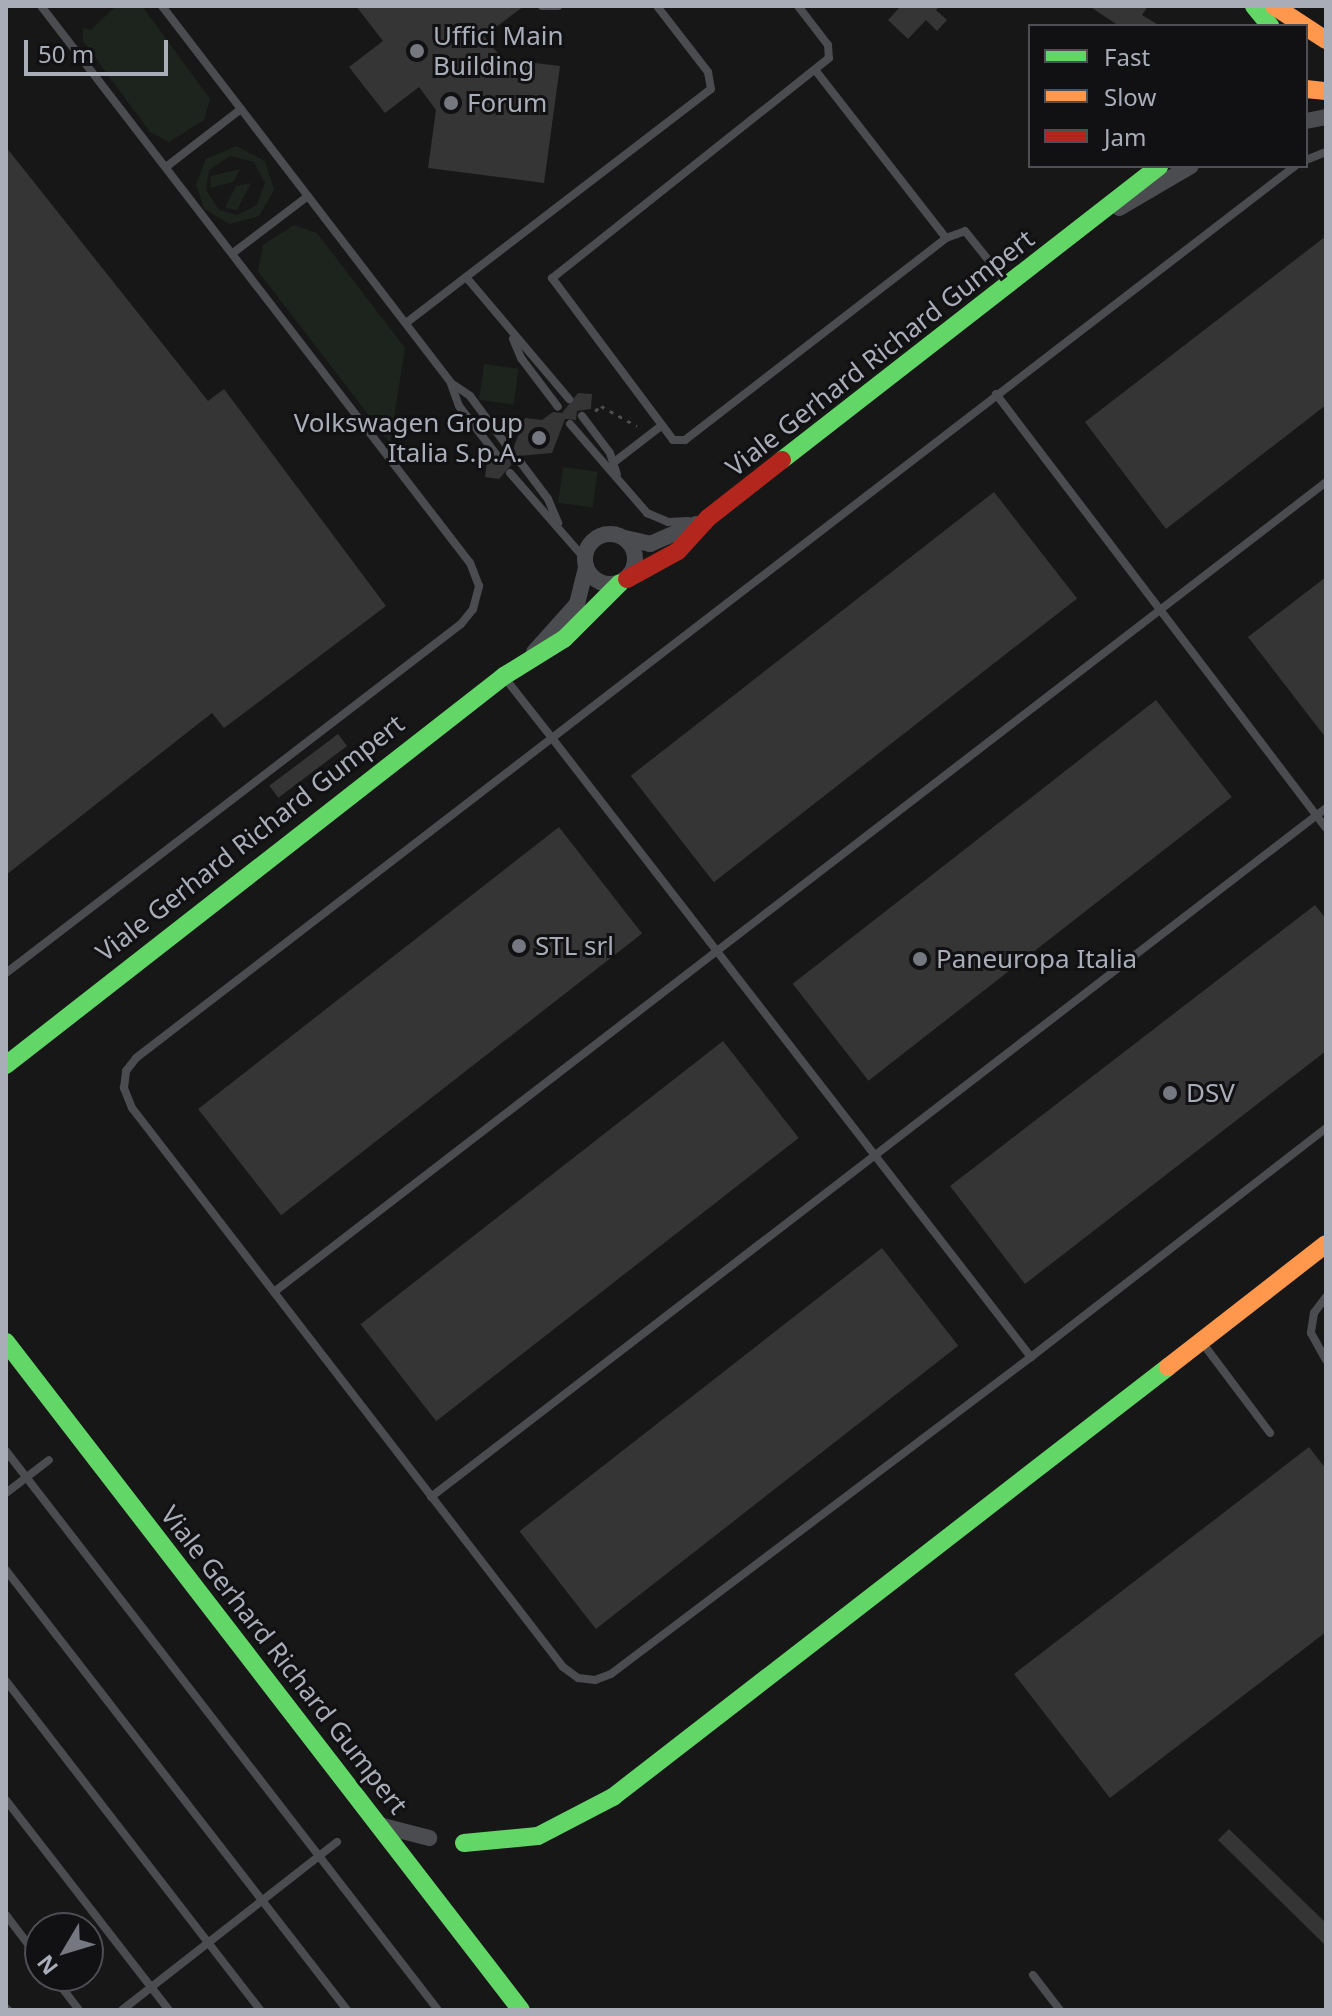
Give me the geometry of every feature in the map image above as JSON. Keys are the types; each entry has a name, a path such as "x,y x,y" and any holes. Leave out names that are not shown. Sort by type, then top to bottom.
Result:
{"street":[{"path":"1254,6 1268,24"},
{"path":"1274,6 1299,24"},
{"name":"Viale Gerhard Richard Gumpert","path":"530,656 564,639 624,581 678,551 708,518 1010,287 1157,168"},
{"name":"Viale Gerhard Richard Gumpert","path":"1083,229 1188,168"},
{"name":"Viale Gerhard Richard Gumpert","path":"623,537 650,544 708,518"},
{"path":"597,537 623,537 636,557 624,581 596,581 585,563 597,537"},
{"name":"Viale Gerhard Richard Gumpert","path":"6,1065 31,1041 530,656 577,604 585,563"},
{"path":"464,1843 538,1836 613,1797 1326,1244"},
{"name":"Viale Gerhard Richard Gumpert","path":"6,1342 521,2010"},
{"path":"379,1825 429,1838"}],"lane":[{"path":"6,973 461,624 476,602 478,579 470,563 41,6"},
{"path":"162,6 451,383 459,406 496,454"},
{"path":"542,6 558,6"},
{"path":"406,323 711,89 708,72 657,6"},
{"path":"798,6 830,49 829,58 553,273 555,287 673,440 685,440 946,238 965,231 1010,287"},
{"path":"815,70 946,238"},
{"path":"166,167 241,109"},
{"path":"1292,168 996,394 126,1071 124,1088 132,1108 563,1667 578,1678 595,1680 611,1674 1031,1357 1326,1128"},
{"path":"233,253 308,196"},
{"path":"466,277 512,337 521,358 558,407"},
{"path":"512,337 532,350 569,399"},
{"path":"451,383 470,396 507,446"},
{"path":"996,394 1326,828"},
{"path":"582,416 613,463 617,475"},
{"path":"570,424 599,461 617,475 642,508 660,520 708,518"},
{"path":"613,463 661,426"},
{"path":"521,463 548,499 558,524 585,563"},
{"path":"510,473 538,508 558,524"},
{"path":"274,1292 1326,482"},
{"path":"504,676 715,954 1031,1357"},
{"path":"431,1497 1326,808"},
{"path":"1326,1297 1314,1313 1311,1333 1326,1360"},
{"path":"1200,1340 1270,1433"},
{"path":"6,1451 438,2010"},
{"path":"6,1493 49,1460"},
{"path":"6,1570 347,2010"},
{"path":"6,1681 260,2010"},
{"path":"6,1800 169,2010"},
{"path":"122,2010 337,1842"},
{"path":"6,1915 24,1939"},
{"path":"1033,1975 1060,2010"},
{"path":"65,1992 79,2010"}],"path":[{"path":"592,413 601,406 637,426 652,414"}],"shaded area":[{"path":"142,6 210,99 204,120 169,142 150,132 83,41 83,28 91,30 114,8"},
{"path":"236,146 265,161 274,190 259,216 230,224 204,209 196,184 206,159","holes":["230,156 254,162 265,183 257,205 237,215 219,210 206,190 209,170"]},
{"path":"240,169 233,182 210,188 211,176"},
{"path":"251,183 237,210 225,208 236,186"},
{"path":"294,225 317,233 405,348 390,443 258,271 263,245"},
{"path":"484,364 519,369 514,405 479,400"},
{"path":"563,467 598,472 593,508 558,503"}],"building":[{"path":"356,6 524,6 484,36 502,59 560,66 544,183 428,168 436,110 419,87 385,113 349,67 383,41"},
{"path":"901,6 940,6 936,10 947,20 937,31 926,20 908,39 888,20"},
{"path":"1089,6 1148,6 1142,15 1157,24 1116,24"},
{"path":"6,147 208,401 224,389 386,606 224,728 212,713 6,875"},
{"path":"1326,236 1326,405 1166,529 1085,422"},
{"path":"578,393 592,394 591,409 577,411 576,420 565,419 552,453 519,456 499,479 485,477 487,462 513,449 525,418 542,420 553,412 562,413"},
{"path":"994,492 1077,598 714,882 631,776"},
{"path":"1326,577 1326,738 1248,637"},
{"path":"1156,700 1232,797 868,1081 793,984"},
{"path":"338,734 347,746 278,798 269,786"},
{"path":"559,827 642,933 281,1215 198,1109"},
{"name":"DSV","path":"1315,905 1326,919 1326,1051 1025,1284 950,1186"},
{"path":"723,1041 799,1138 436,1421 361,1324"},
{"path":"882,1248 958,1346 596,1629 520,1531"},
{"path":"1309,1447 1326,1469 1326,1632 1110,1798 1014,1674"},
{"path":"1229,1829 1326,1923 1326,1946 1218,1840"}],"traffic: fast":[{"path":"1254,6 1268,24"},
{"path":"782,460 1156,168"},
{"path":"6,1065 504,676 564,639 620,583"},
{"path":"6,1342 521,2010"},
{"path":"464,1843 538,1836 613,1797 1168,1367"}],"traffic: slow":[{"path":"1274,6 1302,24"},
{"path":"1308,28 1326,40"},
{"path":"1308,89 1326,91"},
{"path":"1168,1367 1326,1244"}],"traffic: jam":[{"path":"627,579 678,551 708,518 782,460"}],"place":[{"name":"Uffici Main Building","path":"417,51"},
{"name":"Forum","path":"451,103"},
{"name":"Volkswagen Group Italia S.p.A.","path":"539,438"},
{"name":"STL srl","path":"519,946"},
{"name":"Paneuropa Italia","path":"920,959"},
{"name":"DSV","path":"1170,1093"}]}
